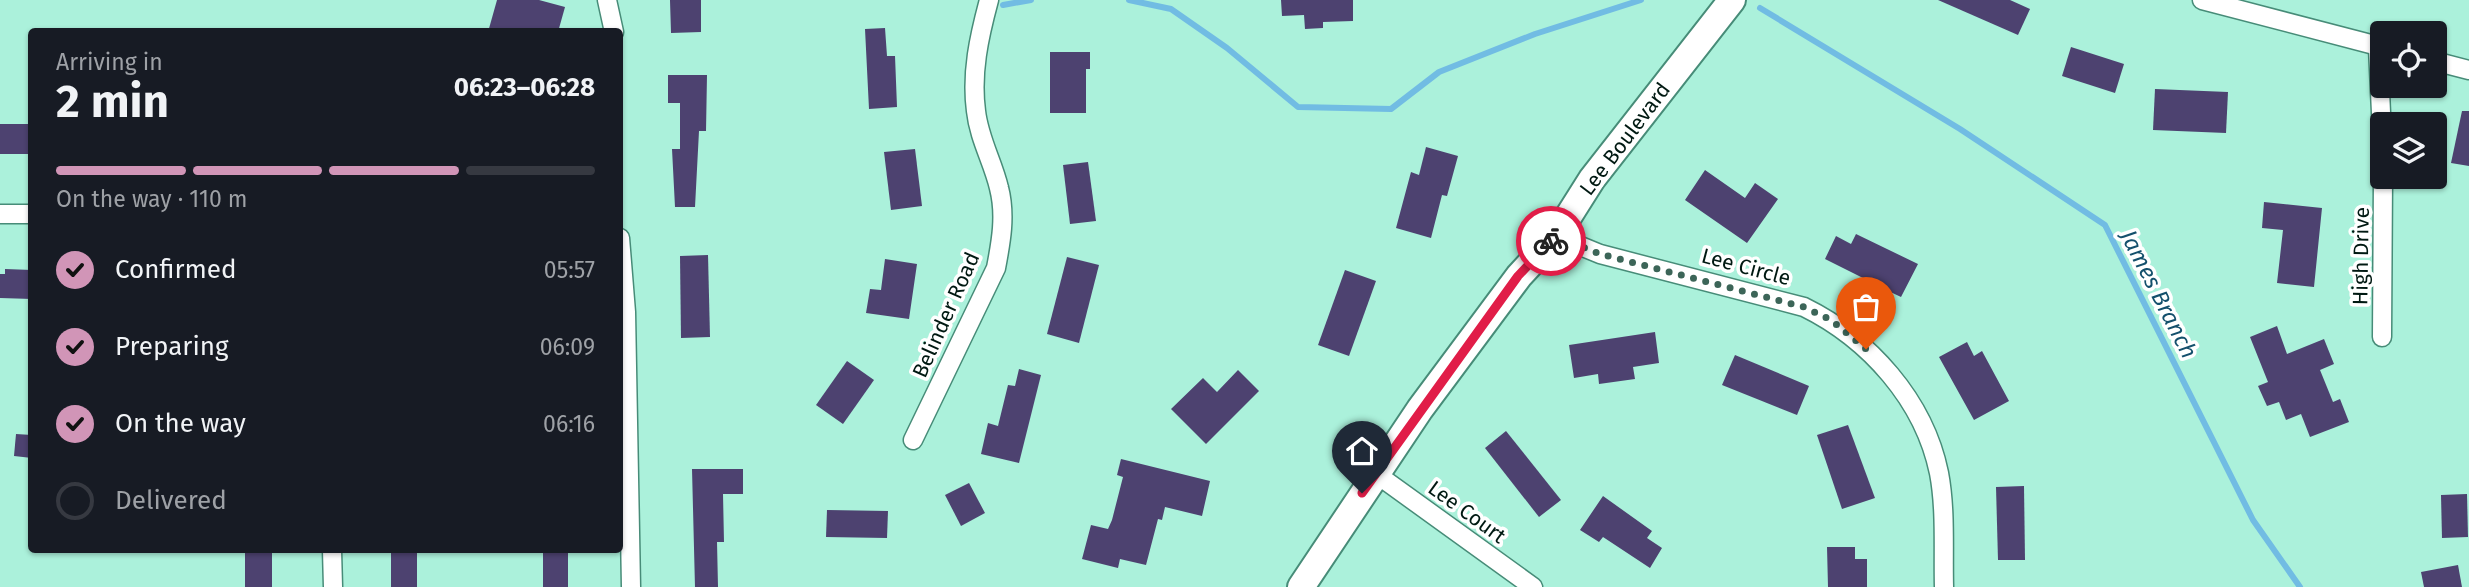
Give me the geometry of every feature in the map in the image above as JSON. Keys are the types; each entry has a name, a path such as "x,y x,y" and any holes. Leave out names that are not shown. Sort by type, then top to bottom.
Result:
{"street":[{"path":"607,0 613,28"},
{"name":"Belinder Road","path":"913,440 996,268 1002,238 1000,189 979,124 974,82 978,43 989,0"},
{"name":"Lee Boulevard","path":"1301,587 1375,473 1518,276 1556,236 1592,179 1732,0"},
{"path":"2202,0 2370,44"},
{"path":"2447,64 2469,70"},
{"name":"High Drive","path":"2382,337 2384,189"},
{"path":"0,214 28,214"},
{"name":"Lee Circle","path":"1556,236 1600,254 1804,307 1831,320 1853,337 1904,391 1939,471 1943,501 1944,587"},
{"path":"623,275 631,587"},
{"name":"Lee Court","path":"1375,473 1532,587"},
{"path":"332,553 332,587"}],"building":[{"path":"497,0 539,0 565,7 559,28 489,28"},
{"path":"670,0 701,0 701,32 671,33"},
{"path":"1281,0 1353,0 1353,21 1323,22 1323,28 1305,29 1304,15 1282,16"},
{"path":"1938,0 2010,0 2030,9 2018,35"},
{"path":"885,28 887,56 895,56 897,107 869,109 865,29"},
{"path":"2071,47 2124,64 2115,93 2062,76"},
{"path":"1050,52 1090,52 1090,69 1086,69 1086,113 1050,113"},
{"path":"668,75 707,75 706,131 699,131 695,207 675,207 672,149 680,149 680,103 668,103"},
{"path":"2155,89 2228,92 2226,133 2153,130"},
{"path":"2462,111 2469,111 2469,166 2451,163"},
{"path":"0,124 28,124 28,154 0,154"},
{"path":"1426,147 1458,156 1447,196 1442,195 1431,238 1396,228 1411,172 1419,175"},
{"path":"915,149 922,206 891,210 884,152"},
{"path":"1088,162 1096,221 1070,224 1063,165"},
{"path":"1705,170 1745,198 1755,183 1778,199 1747,243 1685,200"},
{"path":"2264,202 2322,208 2314,287 2277,283 2283,230 2262,228"},
{"path":"1856,234 1918,264 1901,297 1882,288 1880,293 1862,284 1865,279 1825,259 1836,236 1851,244"},
{"path":"708,255 710,337 681,338 680,256"},
{"path":"1067,257 1099,265 1079,343 1047,334"},
{"path":"885,259 917,264 909,319 866,313 870,289 881,290"},
{"path":"5,269 28,270 28,299 0,298 0,274 5,274"},
{"path":"1345,270 1376,281 1349,356 1318,345"},
{"path":"2277,326 2287,354 2324,339 2334,364 2320,370 2333,402 2340,399 2349,422 2310,437 2301,414 2286,420 2279,402 2267,406 2258,386 2268,382 2250,337"},
{"path":"1655,332 1659,363 1633,367 1635,379 1599,384 1598,374 1574,378 1569,345"},
{"path":"1967,342 1974,356 1982,351 2009,401 1974,420 1939,357"},
{"path":"1735,355 1809,386 1797,415 1722,385"},
{"path":"847,361 874,380 843,424 816,405"},
{"path":"1019,369 1041,375 1019,463 981,454 988,423 998,426 1008,385 1015,386"},
{"path":"1238,370 1259,391 1206,444 1171,409 1203,378 1217,392"},
{"path":"1848,425 1875,498 1842,509 1817,435"},
{"path":"1506,431 1561,500 1539,517 1485,448"},
{"path":"16,434 28,435 28,458 14,456"},
{"path":"1121,459 1210,481 1202,516 1165,507 1162,520 1158,519 1146,565 1120,559 1118,568 1082,559 1091,525 1108,529 1112,520 1123,477 1117,475"},
{"path":"692,469 743,469 743,494 723,494 724,542 717,542 718,587 695,587"},
{"path":"969,483 985,513 961,526 945,495"},
{"path":"2024,486 2025,560 1998,560 1996,487"},
{"path":"2467,494 2468,537 2442,538 2441,495"},
{"path":"1603,496 1652,531 1647,538 1662,548 1650,568 1603,537 1599,542 1580,530"},
{"path":"827,510 888,511 887,538 826,537"},
{"path":"1827,547 1855,547 1855,559 1867,559 1867,587 1828,587"},
{"path":"245,553 272,553 272,587 245,587"},
{"path":"391,553 417,553 417,587 391,587"},
{"path":"543,553 568,553 568,587 543,587"},
{"path":"2458,565 2462,587 2424,587 2421,572"}],"waterway":[{"name":"James Branch","path":"1003,5 1031,0"},
{"name":"James Branch","path":"1129,0 1171,9 1227,48 1298,107 1391,109 1439,72 1535,34 1641,0"},
{"name":"James Branch","path":"1760,8 1960,129 2105,225 2253,520 2300,587"}],"way so far":[{"path":"1551,241 1556,236 1600,254 1770,295 1831,320 1866,349"}],"route":[{"path":"1362,493 1518,276 1551,241"}]}
